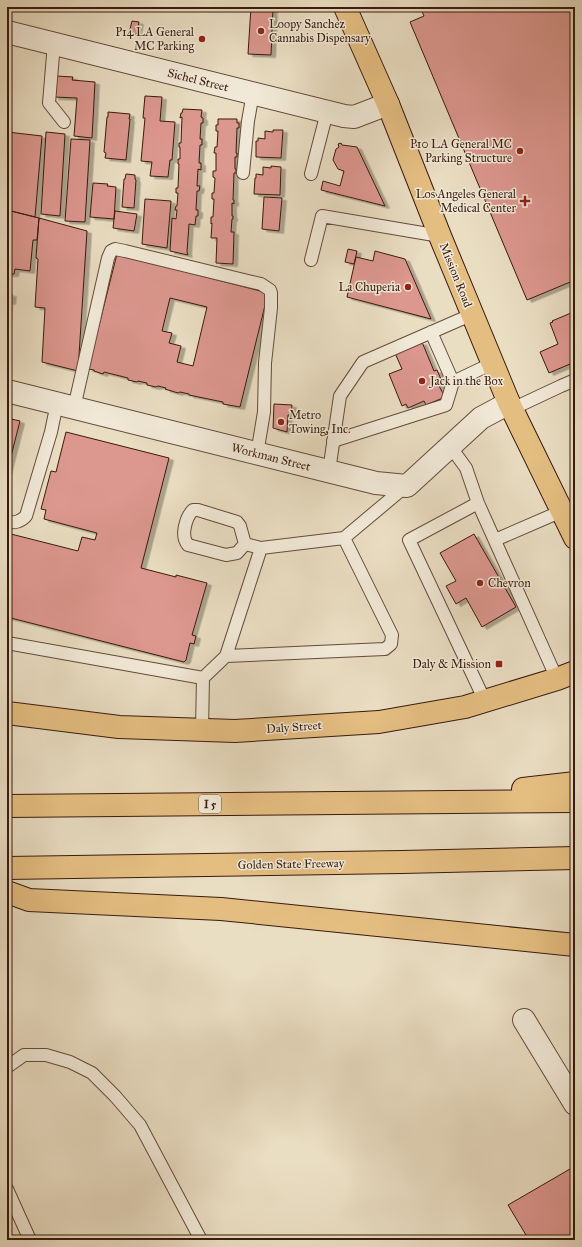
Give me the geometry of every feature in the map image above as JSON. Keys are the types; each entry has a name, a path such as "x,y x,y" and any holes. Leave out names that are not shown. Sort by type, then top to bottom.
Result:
{"main road":[{"name":"Mission Road","path":"345,7 388,104 440,236 511,406 575,538"},
{"name":"Daly Street","path":"7,714 120,727 235,731 379,722 465,707 566,676"},
{"path":"414,803 575,783"},
{"name":"I 5","path":"7,806 575,801"},
{"name":"Golden State Freeway","path":"7,868 575,858"},
{"path":"7,892 29,900 221,909 575,945"}],"street":[{"name":"Sichel Street","path":"7,32 344,116 354,117 388,104"},
{"name":"Workman Street","path":"7,391 376,483 407,486"},
{"path":"407,486 481,418 511,406"},
{"path":"524,1020 575,1104"}],"lane":[{"path":"54,44 49,103 64,122"},
{"path":"243,173 252,93"},
{"path":"311,174 327,112"},
{"path":"310,260 322,216 440,236"},
{"path":"7,522 14,523 21,521 26,516 50,432 65,406 106,265 111,251 115,249 261,284 270,290 271,308 265,363 264,412 257,454"},
{"path":"328,471 340,396 363,362 472,314"},
{"path":"333,440 446,405 453,382 431,332"},
{"path":"453,382 493,363"},
{"path":"511,406 575,380"},
{"path":"450,446 466,468 478,503 495,540 566,676"},
{"path":"245,544 261,548 344,538 407,486"},
{"path":"478,503 409,540 485,701"},
{"path":"194,510 198,510 237,522 240,526 245,544 237,553 226,555 188,545 184,536 189,515 194,510"},
{"path":"495,540 562,511"},
{"path":"226,656 385,649 390,644 392,635 344,538"},
{"path":"202,730 203,678 226,656 261,548"},
{"path":"7,643 203,678"},
{"path":"7,1067 24,1056 46,1055 70,1062 92,1073 115,1096 140,1125 201,1240"},
{"path":"7,1189 30,1240"}],"building":[{"name":"Loopy Sanchez Cannabis Dispensary","path":"251,7 273,7 271,55 248,54"},
{"name":"Los Angeles General Medical Center","path":"420,7 575,7 575,280 527,300 410,22 424,16"},
{"path":"132,21 139,22 136,35 129,33"},
{"path":"56,76 73,77 72,80 95,82 92,138 74,136 77,98 54,97"},
{"path":"145,96 162,97 160,121 175,122 172,160 170,160 168,177 150,176 152,162 141,161 145,118 143,118"},
{"path":"183,109 202,110 201,117 203,118 203,123 201,123 200,139 202,139 202,145 200,145 199,163 201,163 201,170 198,169 197,186 200,186 199,191 197,191 196,210 198,210 198,216 196,216 195,225 189,224 188,255 170,251 172,218 176,219 177,210 175,210 177,206 178,193 176,193 176,188 178,188 178,159 180,159 179,143 181,143 182,117 180,118"},
{"path":"108,112 130,114 126,160 105,158 106,153 104,152"},
{"path":"218,119 237,119 237,123 239,123 239,128 237,128 237,157 235,157 236,173 234,173 234,204 232,203 233,219 231,232 234,232 233,264 216,263 217,238 211,238 211,217 213,217 214,199 212,199 212,193 214,193 215,178 213,177 213,171 216,171 216,153 214,153 215,147 217,147 218,131 216,131 216,125 218,125"},
{"path":"273,130 283,130 281,158 256,157 256,141 258,141 258,138 265,139 265,131 273,132"},
{"path":"7,132 42,136 35,217 7,210"},
{"path":"46,132 65,134 60,216 41,214"},
{"path":"71,139 90,140 85,222 65,221"},
{"path":"341,143 342,145 357,147 385,206 321,190 323,181 340,186 344,171 338,169 333,160 336,149 339,147 338,144"},
{"path":"271,166 281,167 280,195 254,194 256,174 263,175 263,167 271,168"},
{"path":"126,174 135,175 134,208 122,207 124,179"},
{"path":"93,183 108,184 107,186 116,187 114,219 90,217"},
{"path":"264,197 282,198 279,231 262,229"},
{"path":"145,199 171,201 167,248 142,244"},
{"path":"7,210 39,218 37,240 33,240 30,271 15,269 14,274 7,274"},
{"path":"115,211 137,214 134,231 113,228"},
{"path":"39,218 87,231 78,371 42,362 45,308 35,307 38,259 36,258"},
{"path":"348,249 357,251 354,264 345,262"},
{"path":"375,251 405,259 431,319 347,297 356,257 373,261"},
{"path":"117,254 268,293 240,407 223,404 223,402 189,394 178,393 165,389 166,388 147,385 147,383 128,380 128,378 104,372 103,374 88,369","holes":["170,298 207,307 193,366 177,362 181,346 169,343 172,333 162,331"]},
{"path":"7,294 12,294 11,302 8,301 7,319"},
{"path":"571,313 575,319 575,364 571,366 570,364 549,373 540,352 558,344 550,323"},
{"path":"422,342 434,371 437,370 443,384 439,386 445,397 426,405 424,401 408,408 406,404 402,406 389,374 402,369 395,353"},
{"name":"Metro Towing, Inc.","path":"274,404 292,405 291,415 288,415 287,432 273,428"},
{"path":"7,418 20,421 7,472"},
{"path":"66,432 169,458 141,568 207,583 192,635 196,636 194,644 190,643 186,660 184,662 7,617 7,533 78,551 82,537 95,540 97,533 44,519 46,510 41,509 51,471 56,472"},
{"path":"474,534 516,607 482,627 466,598 456,604 446,586 456,581 440,553"},
{"path":"570,1169 575,1177 575,1240 529,1240 508,1205"}],"place":[{"name":"Loopy Sanchez Cannabis Dispensary","path":"261,31"},
{"name":"P14 LA General MC Parking","path":"202,39"},
{"name":"P10 LA General MC Parking Structure","path":"520,151"},
{"name":"Los Angeles General Medical Center","path":"525,201"},
{"name":"La Chuperia","path":"408,287"},
{"name":"Jack in the Box","path":"422,381"},
{"name":"Metro Towing, Inc.","path":"281,422"},
{"name":"Chevron","path":"480,583"},
{"name":"Daly & Mission","path":"499,664"}]}
